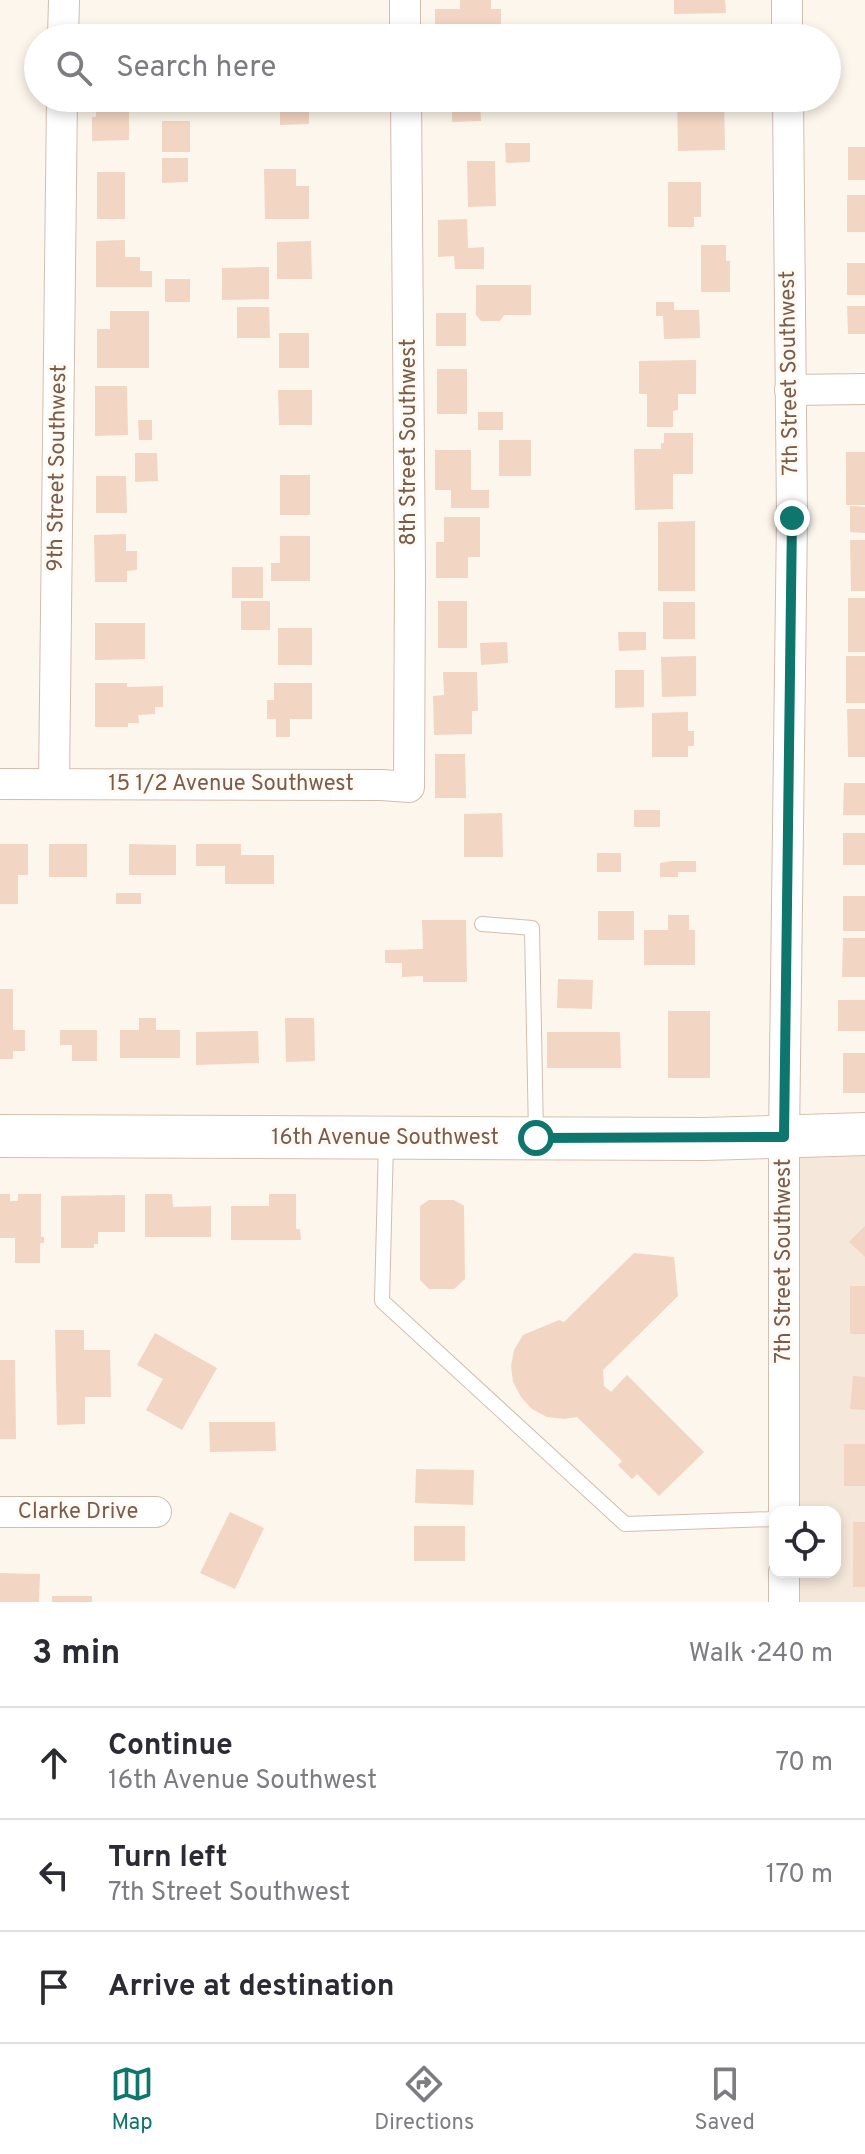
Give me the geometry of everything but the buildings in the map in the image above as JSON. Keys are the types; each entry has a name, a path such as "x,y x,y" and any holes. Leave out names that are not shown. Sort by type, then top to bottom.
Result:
{"street":[{"path":"63,24 64,0"},
{"path":"405,0 405,24"},
{"path":"787,0 787,24"},
{"name":"9th Street Southwest","path":"54,784 62,112"},
{"name":"8th Street Southwest","path":"406,112 409,787"},
{"name":"7th Street Southwest","path":"784,1506 784,1137 792,518 788,112"},
{"path":"790,390 865,389"},
{"path":"0,784 54,784"},
{"name":"15 1/2 Avenue Southwest","path":"54,784 366,784 409,787"},
{"name":"16th Avenue Southwest","path":"0,1136 536,1138 865,1134"},
{"name":"Clarke Drive","path":"0,1512 156,1512"},
{"path":"784,1578 784,1602"}],"lane":[{"path":"482,924 532,928 536,1138"},
{"path":"386,1138 382,1301 625,1524 769,1519"}],"shaded area":[{"path":"800,1151 865,1151 865,1602 800,1602 800,1578 841,1578 841,1506 800,1506"}],"route":[{"path":"536,1138 784,1137 792,518"}]}
